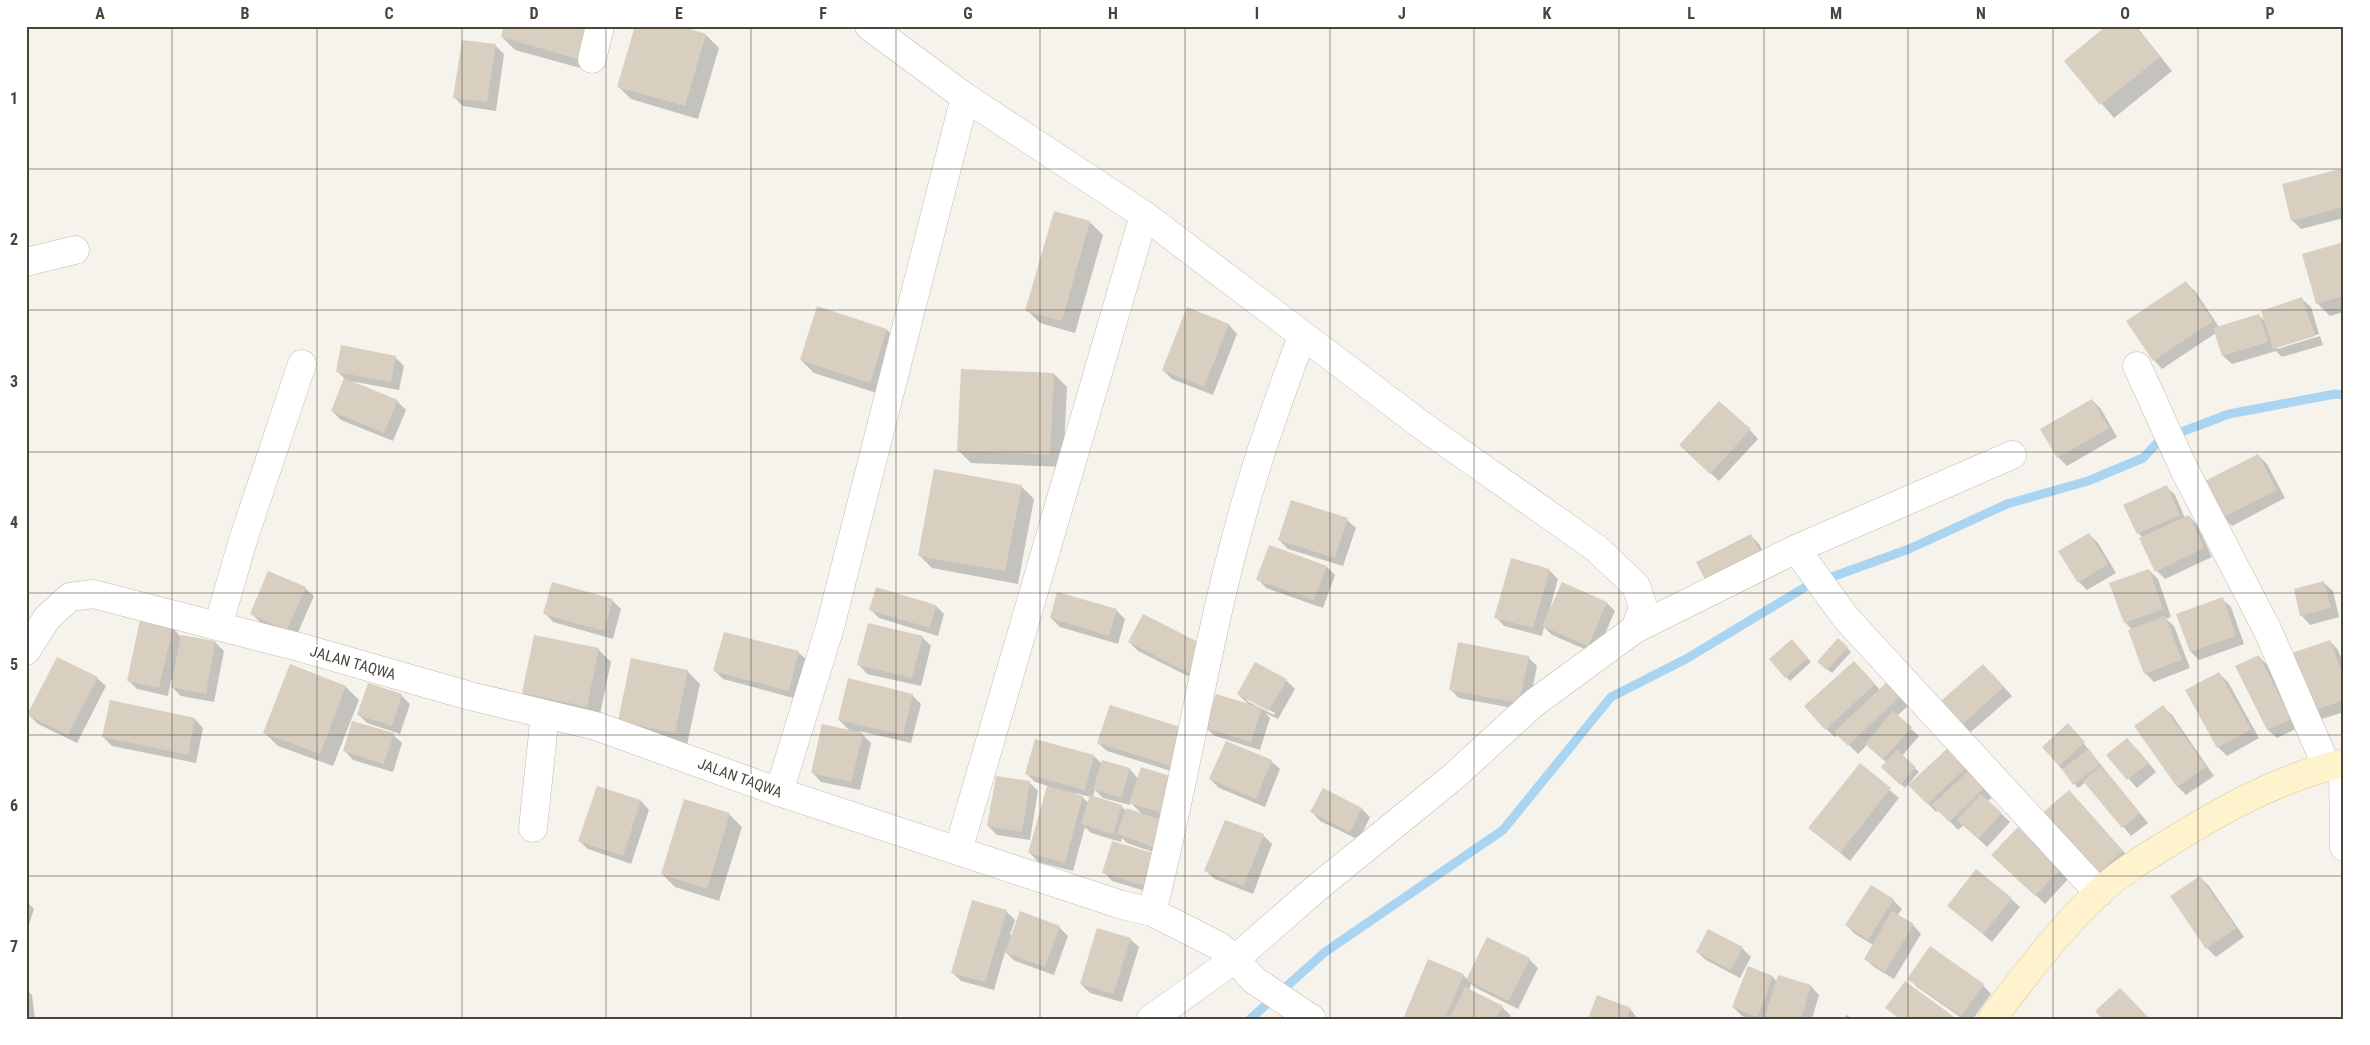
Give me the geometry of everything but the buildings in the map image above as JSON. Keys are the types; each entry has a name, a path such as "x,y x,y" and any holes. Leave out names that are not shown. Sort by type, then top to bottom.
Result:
{"street":[{"path":"592,59 600,26"},
{"path":"869,26 965,96 1144,215 1424,427 1596,548 1636,586 1643,607 1635,629"},
{"path":"779,792 830,627 965,96"},
{"path":"958,851 1144,215"},
{"path":"26,262 75,250"},
{"path":"1152,912 1173,830 1209,656 1250,488 1302,336"},
{"path":"218,626 244,537 302,364"},
{"path":"2137,366 2185,471 2338,764 2344,848"},
{"path":"1151,1019 1235,959 1319,886 1453,777 1534,703 1635,629 1802,559 2012,455"},
{"path":"1802,559 1846,618 2098,893"},
{"name":"JALAN TAQWA","path":"26,651 47,618 70,597 94,594 544,714 596,726 779,792 1122,905 1152,912 1219,946 1235,959 1254,980 1303,1014"},
{"path":"533,828 544,714"},
{"path":"1992,1019 2029,969 2098,893 2140,861 2200,824 2264,790 2338,764"}],"waterway":[{"path":"1250,1019 1325,952 1503,830 1611,697 1686,659 1807,586 1909,549 2007,504 2088,481 2143,458 2160,440 2229,414 2335,394 2344,395"}]}
